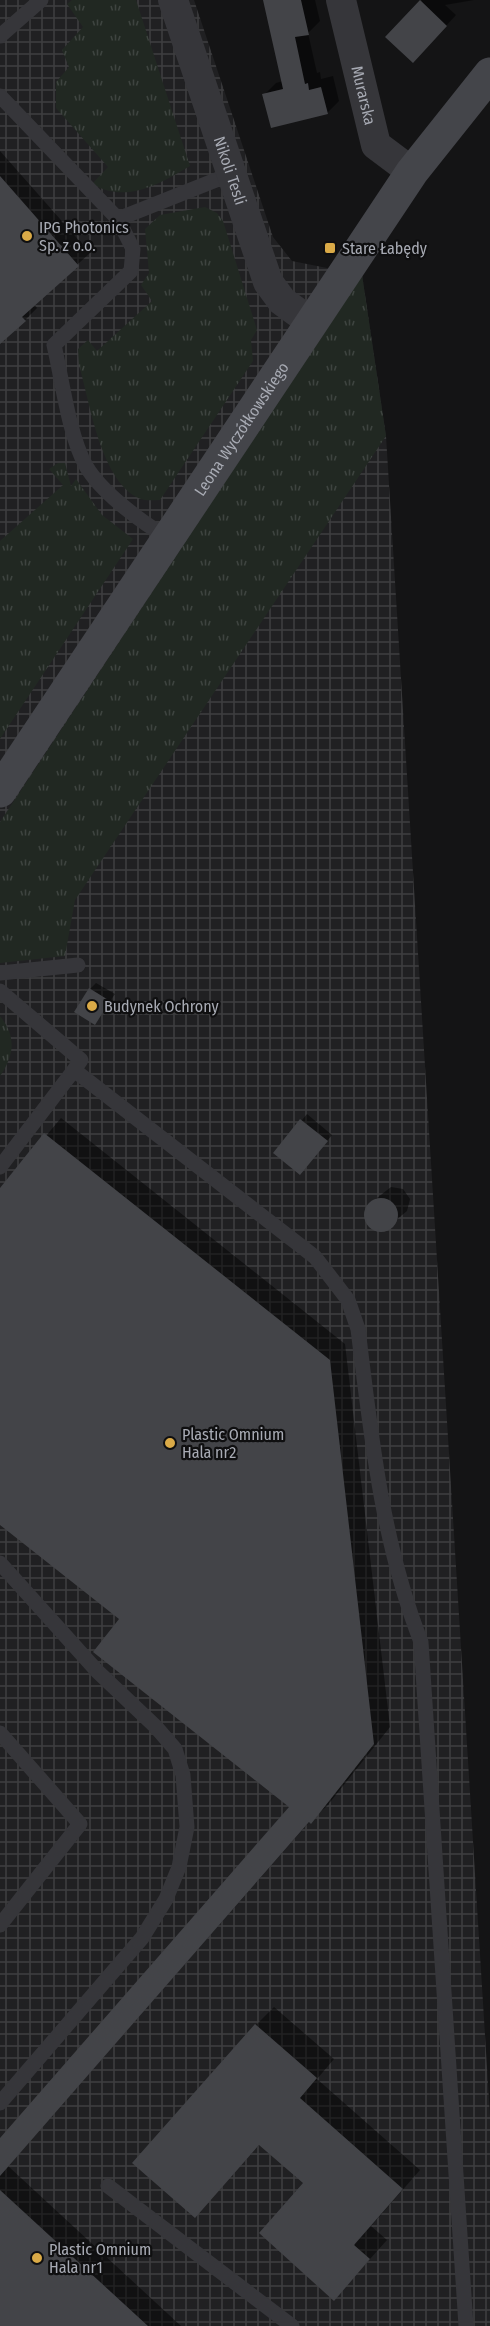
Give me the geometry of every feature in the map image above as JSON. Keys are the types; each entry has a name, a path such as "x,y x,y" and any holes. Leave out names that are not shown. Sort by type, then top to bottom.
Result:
{"street":[{"name":"Nikoli Tesli","path":"173,0 268,282 282,301 312,323"},
{"name":"Murarska","path":"341,0 376,145 412,172"},
{"name":"Leona Wyczółkowskiego","path":"0,791 412,172 490,74"}],"lane":[{"path":"0,36 41,0"},
{"path":"0,96 118,219 132,249 131,270 54,345 72,428 86,466 117,501 150,528 169,538"},
{"path":"118,219 231,174"},
{"path":"0,973 78,966"},
{"path":"0,991 81,1060 0,1167"},
{"path":"74,1070 315,1257 348,1300 358,1329 384,1515 405,1600 422,1642 466,2326"},
{"path":"0,1563 97,1671 156,1726 174,1749 183,1775 187,1827 179,1867 166,1899 142,1938 0,2103"},
{"path":"0,1733 80,1824 0,1925"},
{"path":"108,2186 292,2326"}],"shaded area":[{"path":"0,0 194,0 273,237 292,261 362,275 386,436 490,2116 490,2326 0,2326"}],"green space":[{"path":"72,0 136,0 190,166 155,185 130,192 105,190 92,184 108,167 56,108 56,82 69,67 62,50 83,27 67,4"},
{"path":"205,207 217,213 223,221 257,330 251,340 253,361 160,500 143,500 127,490 116,477 107,460 93,420 79,365 78,349 88,340 97,351 152,301 141,285 149,273 145,229 160,215"},
{"path":"362,275 386,436 75,900 65,956 0,963 0,822"},
{"path":"58,463 65,463 71,486 76,479 102,515 133,539 0,739 0,541 63,485 49,469"},
{"path":"0,1016 9,1031 12,1046 5,1069 0,1076"}],"building":[{"path":"263,0 301,0 309,35 295,37 305,84 308,83 309,90 321,87 328,114 271,128 262,94 283,89"},
{"path":"420,0 447,26 413,63 385,37"},
{"name":"IPG Photonics Sp. z o.o.","path":"0,176 79,266 22,317 26,321 0,344"},
{"name":"Budynek Ochrony","path":"89,988 110,1001 95,1025 74,1012"},
{"path":"300,1119 328,1141 300,1175 273,1153"},
{"name":"Plastic Omnium Hala nr2","path":"44,1133 330,1360 374,1744 311,1824 309,1822 0,2176 0,2138 289,1807 93,1652 119,1619 0,1525 0,1188"},
{"path":"381,1198 393,1203 398,1215 393,1227 381,1232 369,1227 364,1215 369,1203"},
{"path":"255,2024 317,2078 300,2098 403,2189 354,2245 370,2259 334,2301 259,2233 303,2183 259,2145 195,2218 132,2163"},
{"name":"Plastic Omnium Hala nr1","path":"0,2190 148,2326 0,2326"}],"place":[{"name":"IPG Photonics Sp. z o.o.","path":"27,236"},
{"name":"Stare Łabędy","path":"330,248"},
{"name":"Budynek Ochrony","path":"92,1006"},
{"name":"Plastic Omnium Hala nr2","path":"170,1443"},
{"name":"Plastic Omnium Hala nr1","path":"37,2258"}]}
